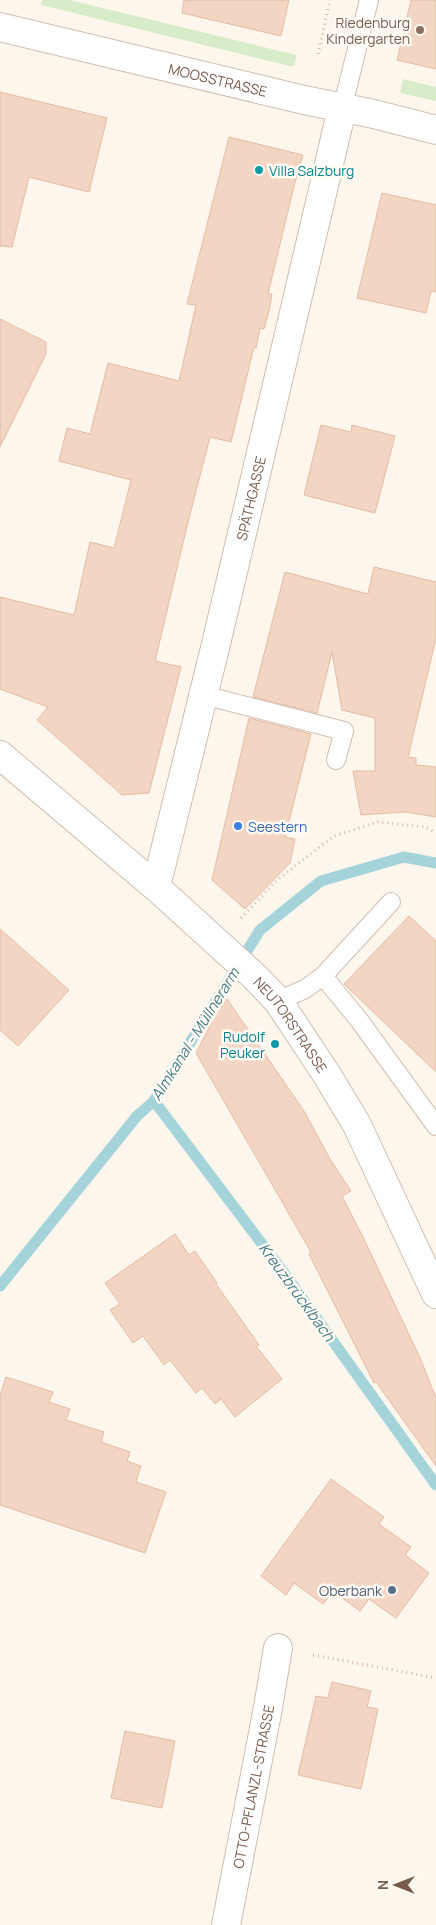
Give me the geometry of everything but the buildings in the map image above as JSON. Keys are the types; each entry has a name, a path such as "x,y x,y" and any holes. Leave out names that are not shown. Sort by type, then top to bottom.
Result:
{"street":[{"name":"MOOSSTRASSE","path":"0,27 436,130"},
{"name":"SPÄTHGASSE","path":"156,887 342,109"},
{"name":"NEUTORSTRASSE","path":"0,755 156,887 255,977 278,1001 327,1075 357,1125 436,1294"},
{"name":"OTTO-PFLANZL-STRASSE","path":"226,1925 278,1648"}],"lane":[{"path":"342,109 369,0"},
{"path":"203,695 344,731 336,760"},
{"path":"278,1001 306,989 323,976 391,902"},
{"path":"323,976 359,1020 436,1126"}],"path":[{"path":"318,54 330,0"},
{"path":"238,920 277,880 334,836 378,822 424,827 436,832"},
{"path":"278,1648 436,1678"}],"green space":[{"path":"42,0 69,0 297,55 294,67 41,5"},
{"path":"403,79 436,87 436,101 400,93"}],"waterway":[{"name":"Almkanal - Müllnerarm","path":"0,1286 137,1116 154,1101 260,930 321,881 404,857 436,863"},
{"name":"Kreuzbrücklbach","path":"154,1101 284,1273 436,1485"}],"place":[{"name":"Riedenburg Kindergarten","path":"420,30"},
{"name":"Villa Salzburg","path":"259,170"},
{"name":"Seestern","path":"238,826"},
{"name":"Rudolf Peuker","path":"275,1044"},
{"name":"Oberbank","path":"392,1590"}]}
